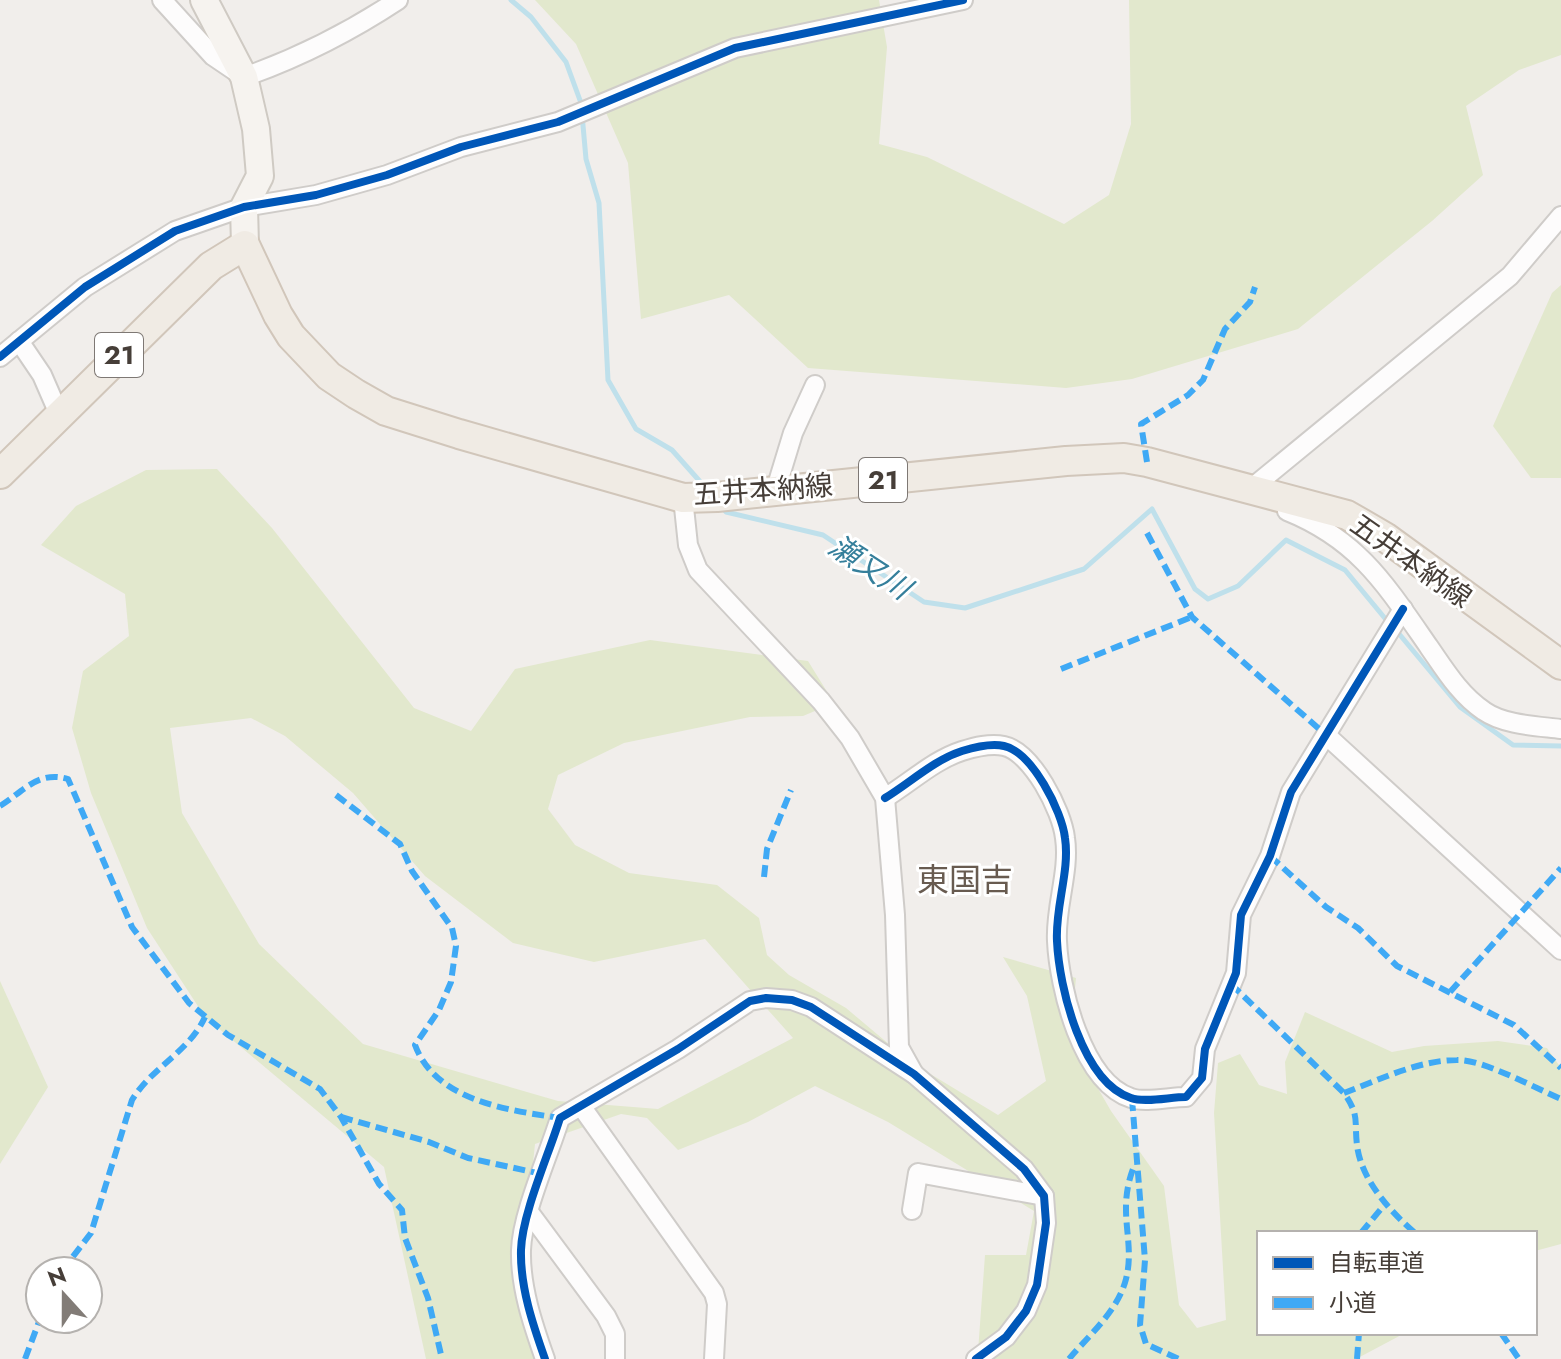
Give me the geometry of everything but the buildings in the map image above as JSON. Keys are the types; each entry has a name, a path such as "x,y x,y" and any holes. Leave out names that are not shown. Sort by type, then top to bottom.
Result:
{"main road":[{"path":"204,0 244,77 256,129 260,176 244,207 245,245"},
{"name":"21","path":"0,474 211,266 245,245"},
{"name":"五井本納線","path":"245,245 291,336 329,376 386,411 683,498 1124,458 1253,487 1347,515 1385,537 1561,665"}],"street":[{"path":"162,0 213,56 244,77 312,52 398,0"},
{"path":"0,357 85,287 136,252 175,231 244,207 316,195 387,175 461,147 558,122 735,48 963,0"},
{"path":"1561,216 1510,276 1253,487 1262,500 1319,524 1348,543 1375,569 1457,688 1486,713 1524,724 1561,729"},
{"path":"19,341 42,375 59,414"},
{"path":"775,492 793,433 815,385"},
{"path":"683,498 688,545 698,570 821,701 850,738 885,798 895,915 899,1047 914,1074"},
{"path":"885,798 942,759 964,750 990,744 1005,746 1024,757 1052,801 1066,839 1056,941 1076,1038 1110,1085 1132,1099 1186,1097 1202,1078 1205,1049 1236,973 1241,915 1270,856 1291,792 1403,609"},
{"path":"1326,735 1561,950"},
{"path":"545,1359 529,1316 521,1249 529,1212 560,1118 665,1058 750,1001 766,998 792,1000 811,1007 914,1074 1024,1169 1044,1196 1046,1223 1037,1285 1026,1311 1006,1337 976,1359"},
{"path":"581,1106 714,1293 717,1304 714,1359"},
{"path":"912,1210 918,1173 1044,1196"},
{"path":"529,1212 606,1316 615,1334 615,1359"}],"green space":[{"path":"535,0 879,0 887,47 879,144 927,157 1064,224 1109,195 1131,124 1129,0 1561,0 1561,55 1519,70 1466,106 1483,175 1432,221 1298,329 1132,379 1066,388 808,368 729,295 641,319 628,163 576,44"},
{"path":"1561,285 1561,478 1531,478 1493,426 1552,293"},
{"path":"217,469 272,528 414,708 471,731 515,669 650,640 808,661 834,703 803,716 750,717 624,743 558,775 548,809 575,845 629,873 717,885 759,918 767,955 789,975 846,1008 909,1061 998,1115 1046,1081 1027,996 1003,957 1076,978 1070,1040 1111,1111 1164,1186 1179,1305 1197,1328 1226,1320 1214,1113 1218,1063 1240,1054 1259,1085 1287,1094 1285,1062 1305,1012 1392,1052 1424,1046 1498,1041 1547,1048 1561,1068 1561,1244 1537,1250 1537,1231 1257,1231 1257,1335 1401,1335 1356,1359 973,1359 978,1352 985,1255 1026,1255 1034,1211 888,1122 815,1086 748,1122 678,1150 647,1118 621,1114 535,1144 519,1297 536,1359 426,1359 384,1167 205,1017 147,928 91,793 72,728 83,671 129,636 125,594 41,545 76,506 146,470","holes":["251,718 285,736 353,793 425,876 513,943 594,962 705,939 793,1038 658,1109 558,1101 363,1044 259,944 182,813 170,728"]},
{"path":"0,981 48,1087 0,1164"}],"waterway":[{"name":"瀬又川","path":"511,0 531,17 566,62 581,103 586,159 599,203 608,380 636,429 672,450 704,486"},
{"name":"瀬又川","path":"721,506 726,512 823,535 924,602 965,608 1084,569 1152,509 1195,589 1208,599 1238,586 1286,540 1345,570 1388,622"},
{"name":"瀬又川","path":"1395,629 1460,707 1513,745 1561,746"}],"marked path":[{"path":"1147,462 1141,424 1188,395 1203,380 1225,329 1250,302 1255,287"},
{"path":"1147,533 1192,617 1326,735"},
{"path":"1061,669 1192,617"},
{"path":"0,806 39,780 48,777 68,779 132,927 189,1003 228,1035 320,1089 341,1117 379,1184 402,1210 405,1238 428,1298 442,1359"},
{"path":"764,877 767,849 791,790"},
{"path":"336,795 400,844 412,871 452,928 456,946 451,982 439,1010 415,1045 425,1064 439,1079 476,1100 560,1118"},
{"path":"1270,856 1326,907 1358,928 1397,966 1514,1025 1561,1068"},
{"path":"1450,992 1561,868"},
{"path":"1231,984 1344,1093 1354,1113 1357,1145 1364,1170 1387,1205 1413,1231"},
{"path":"74,1255 91,1233 132,1100 140,1088 190,1040 205,1017"},
{"path":"1344,1093 1414,1067 1457,1060 1494,1069 1561,1099"},
{"path":"1132,1099 1145,1260 1140,1325 1146,1344 1179,1359"},
{"path":"341,1117 429,1142 468,1158 542,1174"},
{"path":"1069,1359 1102,1322 1122,1291 1129,1251 1127,1196 1135,1164"},
{"path":"1363,1231 1386,1203"},
{"path":"25,1359 34,1335"},
{"path":"1357,1359 1359,1335"},
{"path":"1502,1335 1519,1359"}],"cycle path":[{"path":"0,357 85,287 175,231 244,207 316,195 387,175 461,147 558,122 735,48 963,0"},
{"path":"885,798 942,760 967,750 988,745 1004,746 1025,759 1044,784 1063,827 1066,851 1057,941 1068,1007 1076,1031 1099,1073 1114,1089 1137,1099 1186,1097 1202,1078 1205,1049 1236,973 1241,915 1270,856 1291,792 1403,609"},
{"path":"545,1359 525,1292 521,1250 531,1202 560,1118 678,1049 750,1001 766,998 792,1000 811,1007 914,1074 1024,1169 1044,1196 1046,1223 1037,1285 1026,1311 1006,1337 976,1359"}],"district":[{"name":"東国吉","path":"965,880"}]}
